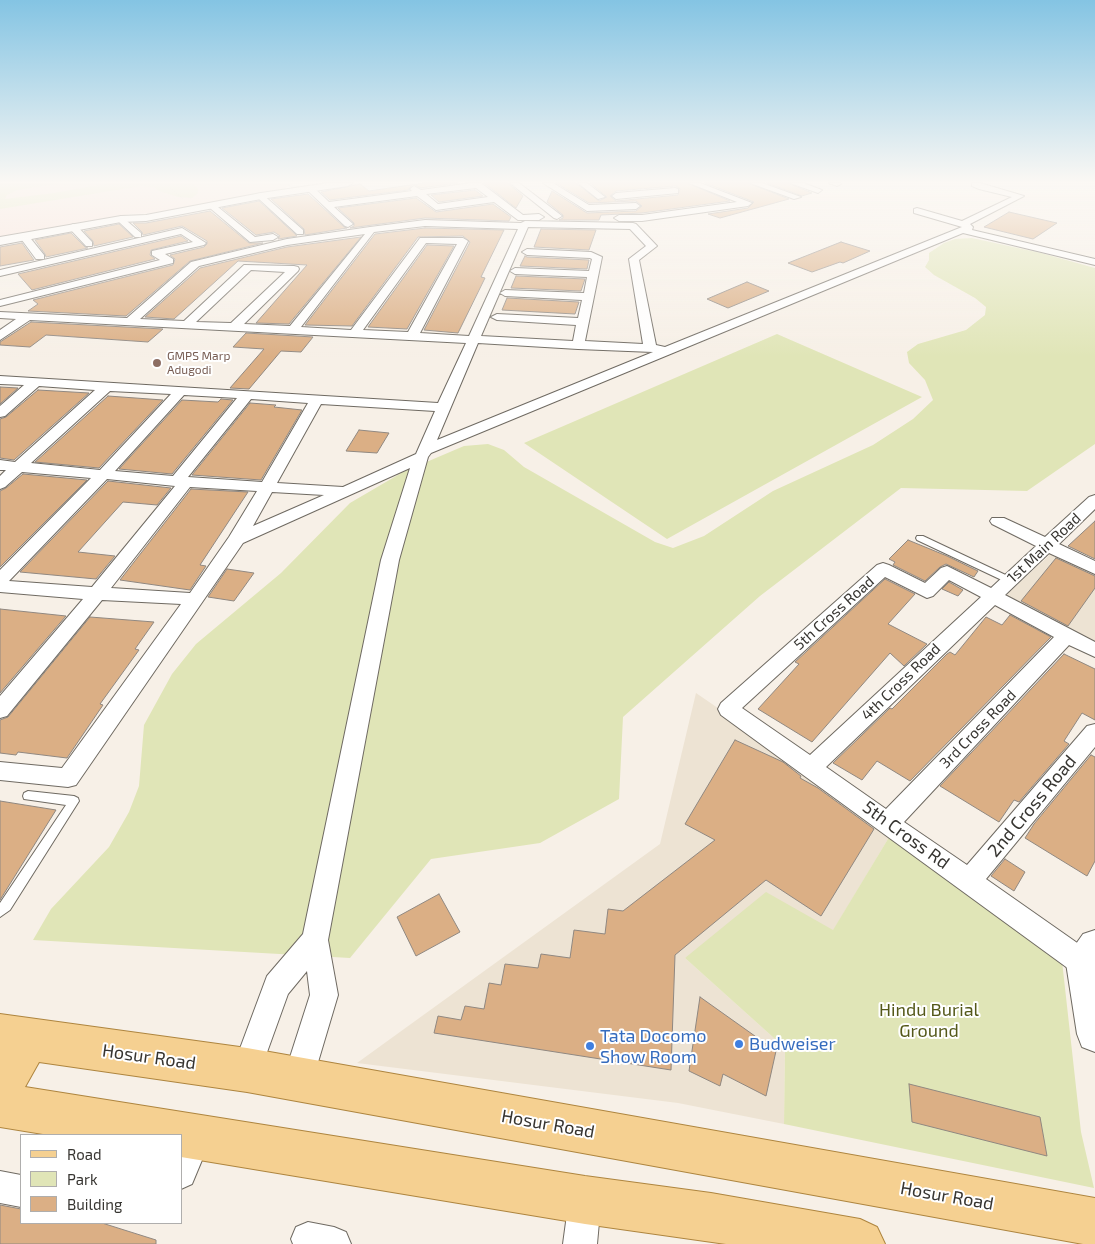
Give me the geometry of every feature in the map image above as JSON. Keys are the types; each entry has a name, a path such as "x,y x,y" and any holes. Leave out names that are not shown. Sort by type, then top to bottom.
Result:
{"main road":[{"name":"Hosur Road","path":"14,1038 247,1070 1095,1222"},
{"path":"0,1087 14,1038"},
{"path":"0,1105 112,1134"},
{"path":"189,1154 585,1200 708,1226 860,1244"}],"street":[{"path":"28,241 40,257"},
{"path":"86,241 89,244"},
{"path":"1,272 72,256 77,259 109,252 105,248 136,241"},
{"path":"0,303 168,261 156,253 201,243 198,241"},
{"path":"129,322 195,264 294,241"},
{"path":"292,330 364,241"},
{"path":"354,334 422,241"},
{"path":"412,337 462,242 444,241"},
{"path":"298,1079 324,995 315,940 390,560 423,454 472,339 517,241"},
{"path":"647,241 652,246 634,259 650,348"},
{"path":"237,540 345,492 423,454 935,241"},
{"path":"1013,241 1095,262"},
{"path":"1069,256 1095,250"},
{"path":"527,252 596,256 594,274 578,345"},
{"path":"186,325 248,267 294,269 234,327"},
{"path":"65,275 84,271 95,280"},
{"path":"515,271 594,274"},
{"path":"1,272 13,282"},
{"path":"505,292 589,297"},
{"path":"0,315 672,349"},
{"path":"0,336 28,316"},
{"path":"496,317 584,322"},
{"path":"0,380 443,407"},
{"path":"0,413 36,382"},
{"path":"0,484 106,387"},
{"path":"0,580 104,474 181,391"},
{"path":"0,710 98,594 247,395"},
{"path":"0,771 68,778 237,540 268,488 316,399"},
{"path":"0,466 268,488 345,492"},
{"name":"1st Main Road","path":"992,596 1095,500"},
{"path":"998,522 1095,568"},
{"name":"5th Cross Road","path":"728,709 883,569 927,592 947,572 992,596"},
{"path":"0,586 196,599"},
{"path":"992,596 1095,650"},
{"name":"4th Cross Road","path":"812,768 992,596"},
{"name":"3rd Cross Road","path":"888,823 1067,635"},
{"name":"5th Cross Rd","path":"728,709 969,881 1089,954"},
{"name":"2nd Cross Road","path":"969,881 1095,732"},
{"path":"247,1070 277,986 315,940"},
{"path":"1089,954 1095,1034"},
{"path":"0,1186 20,1191"},
{"path":"580,1244 585,1200"}],"lane":[{"path":"920,538 1009,580"},
{"path":"0,911 11,898 74,801 28,796"}],"shaded area":[{"path":"1054,551 1095,571 1095,644 1005,596"},
{"path":"696,693 894,829 833,931 685,958 785,1048 784,1124 678,1103 357,1063 660,844"}],"green space":[{"path":"949,241 986,241 1041,253 1095,268 1095,444 1027,491 901,488 760,596 623,717 619,799 540,843 431,859 350,958 33,940 51,909 109,847 129,812 139,786 144,725 172,674 196,644 281,573 350,503 403,472 464,446 488,444 504,450 524,467 655,542 673,548 704,536 773,491 873,445 913,419 933,400 925,380 909,363 907,352 918,344 966,330 985,315 986,307 975,298 934,275 925,267 929,260 929,253"},
{"path":"777,334 922,397 667,539 524,443"},
{"name":"Hindu Burial Ground","path":"894,829 1061,952 1081,1132 1094,1188 784,1124 785,1048 685,958 766,892 833,930"}],"building":[{"path":"36,241 79,241 88,248 46,257"},
{"path":"93,241 115,241 94,246"},
{"path":"159,241 188,241 151,250 150,255 155,259 32,290 18,274"},
{"path":"207,241 263,243 190,261 126,316 28,311 38,304 33,300 173,265 175,259 170,255 204,247"},
{"path":"331,241 358,241 289,324 256,323 307,265 238,261 174,319 145,317 200,268 287,247"},
{"path":"370,241 415,241 352,326 305,325"},
{"path":"499,241 481,277 485,278 458,333 424,330 470,242"},
{"path":"536,241 592,241 589,250 534,247"},
{"path":"841,242 870,251 843,263 840,262 812,272 788,263"},
{"path":"22,243 34,260 0,266 0,247"},
{"path":"427,245 454,246 407,329 368,327"},
{"path":"525,256 589,260 587,269 520,266"},
{"path":"516,276 585,279 581,291 511,288"},
{"path":"747,282 769,291 728,308 707,299"},
{"path":"507,298 579,302 575,314 502,310"},
{"path":"31,322 163,329 148,342 46,335 30,347 0,345 0,342"},
{"path":"246,333 313,337 301,352 281,351 249,389 230,388 264,349 233,347"},
{"path":"0,387 18,388 0,404"},
{"path":"38,390 89,393 14,460 0,458 0,419 6,417"},
{"path":"108,396 163,400 99,468 35,462"},
{"path":"221,399 233,400 172,474 119,469 182,400 218,402"},
{"path":"250,403 302,410 261,480 192,475"},
{"path":"359,430 389,433 377,453 346,451"},
{"path":"23,474 87,480 0,567 0,491"},
{"path":"108,481 171,488 157,505 123,502 78,552 115,556 96,579 20,572"},
{"path":"191,489 248,492 200,565 206,566 190,590 120,580"},
{"path":"1095,521 1095,559 1068,546"},
{"path":"908,540 978,571 974,577 946,564 925,581 893,565 895,562 889,559"},
{"path":"1056,558 1095,576 1095,588 1068,626 1021,601"},
{"path":"227,569 254,573 234,601 208,597"},
{"path":"885,579 915,594 888,624 927,644 904,666 890,653 812,742 758,709 799,664 795,662"},
{"path":"949,582 963,590 958,596 942,589"},
{"path":"0,609 66,616 0,693"},
{"path":"1010,615 1051,637 910,781 877,761 862,780 833,763 890,708 892,709 947,654 950,652 955,655 986,617 1002,625"},
{"path":"90,617 154,622 135,649 139,650 100,704 103,705 67,758 18,752 16,755 0,753 0,720 8,717"},
{"path":"1064,654 1095,669 1095,720 1082,713 1064,741 1069,744 1019,802 1014,800 999,822 940,786"},
{"path":"735,740 783,762 801,776 800,778 818,788 874,829 821,916 766,880 675,955 671,1070 434,1033 438,1016 461,1020 465,1006 484,1009 489,983 501,985 505,964 538,968 541,954 570,958 574,930 605,934 608,909 623,911 715,840 685,824"},
{"path":"1091,755 1095,757 1095,861 1087,876 1025,838 1034,824"},
{"path":"0,801 56,810 0,900"},
{"path":"1005,859 1025,872 1014,891 991,876"},
{"path":"439,894 460,932 416,956 397,917"},
{"path":"700,997 776,1051 766,1096 723,1074 720,1086 689,1071"},
{"path":"909,1084 1040,1117 1047,1156 912,1122"},
{"path":"0,1205 20,1209 20,1224 105,1224 156,1240 156,1244 0,1244"}],"place":[{"name":"GMPS Marp Adugodi","path":"157,363"},
{"name":"Budweiser","path":"739,1044"},
{"name":"Tata Docomo Show Room","path":"590,1046"}]}
